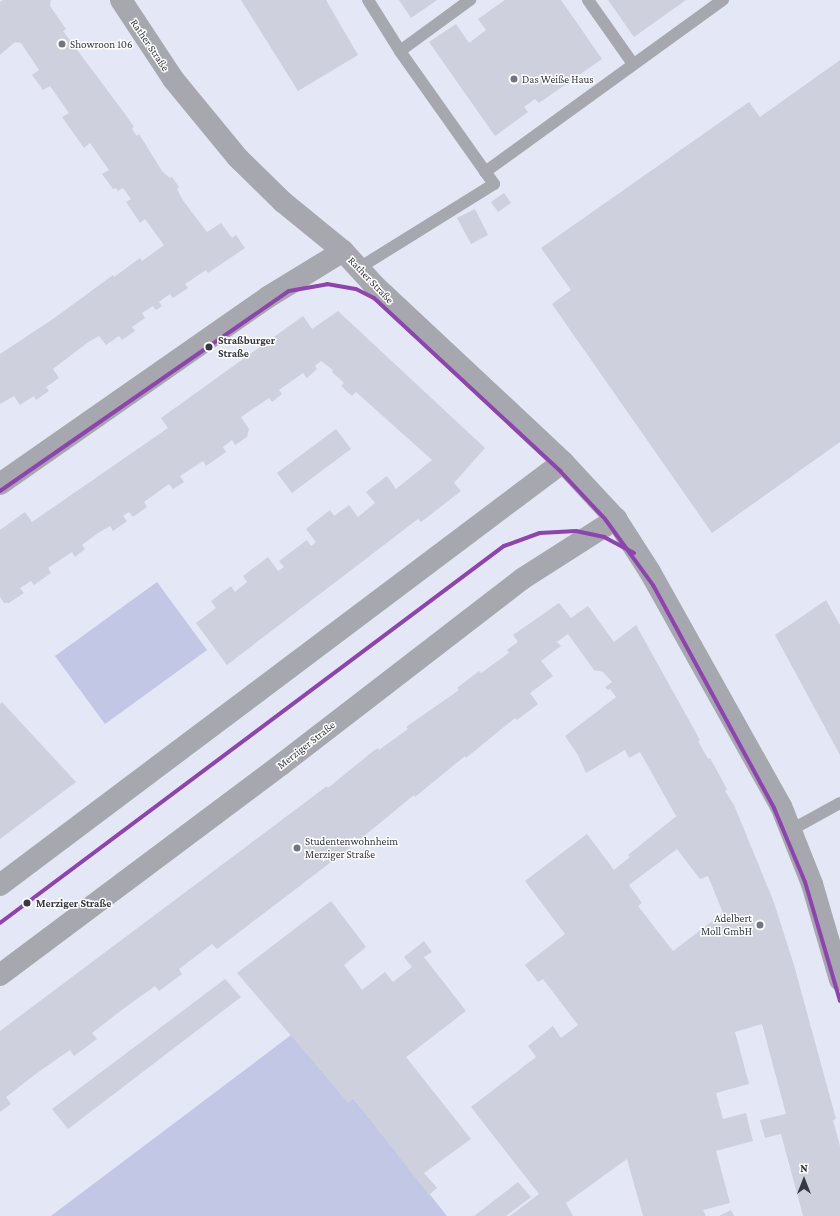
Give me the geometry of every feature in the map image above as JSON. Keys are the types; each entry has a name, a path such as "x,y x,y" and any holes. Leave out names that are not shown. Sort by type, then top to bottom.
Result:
{"street":[{"name":"Rather Straße","path":"121,0 173,79 238,158 283,202 342,251 563,462 616,519 650,572 732,716 791,830 812,884 840,980"},
{"path":"0,484 268,297 342,251"},
{"path":"0,885 563,462"},
{"name":"Merziger Straße","path":"0,975 282,764 522,579 616,519"}],"lane":[{"path":"359,268 494,184 400,51 368,0"},
{"path":"400,51 470,0"},
{"path":"588,0 633,64"},
{"path":"485,172 723,0"},
{"path":"791,830 840,803"}],"shaded area":[{"path":"157,582 207,650 105,724 55,656"},
{"path":"291,1035 348,1102 353,1098 447,1216 51,1216"}],"building":[{"path":"3,0 51,0 50,6 66,29 63,31 125,114 134,127 132,129 137,136 139,134 162,171 170,178 172,177 179,187 177,189 182,199 207,232 221,223 232,238 236,235 245,248 208,273 206,270 185,284 188,288 173,298 170,294 159,302 162,306 156,310 153,306 142,313 145,318 132,327 135,331 122,340 119,336 106,345 99,336 87,343 53,369 59,378 46,387 49,391 36,400 34,396 20,405 14,396 0,404 0,354 53,319 113,275 114,277 140,258 142,261 164,245 145,219 140,223 126,202 131,199 123,188 118,191 116,188 113,189 102,174 109,170 90,143 84,148 62,117 69,113 50,86 43,90 32,75 39,70 21,43 15,42 0,55 0,2"},
{"path":"241,0 326,0 358,55 298,91"},
{"path":"399,0 437,0 411,18"},
{"name":"Das Weiße Haus","path":"505,0 561,0 602,59 539,103 535,99 524,107 528,112 495,136 429,42 456,24 469,43 486,30 478,19"},
{"path":"608,0 686,0 634,37"},
{"path":"840,60 840,442 712,533 552,304 571,290 541,248 749,102 760,117"},
{"path":"504,193 511,203 498,212 491,202"},
{"path":"475,209 488,235 471,244 457,218"},
{"path":"338,311 485,448 454,483 461,491 421,522 418,519 227,665 196,623 216,608 211,601 231,586 235,592 247,582 243,576 268,557 278,571 284,567 279,561 307,540 311,546 316,542 306,529 330,510 334,516 349,505 358,517 375,503 366,492 387,476 396,489 432,460 356,392 352,396 341,386 344,383 332,372 333,370 321,361 315,366 317,369 307,378 303,373 279,390 282,394 272,402 269,398 241,417 249,429 247,437 235,445 232,440 223,447 226,452 206,466 203,461 180,476 184,482 173,489 169,484 144,502 147,507 133,517 129,512 123,516 127,521 113,531 110,526 98,533 82,545 85,549 75,557 72,552 48,568 51,573 34,585 31,581 20,588 24,593 9,603 4,603 0,597 0,530 25,512 32,522 168,428 161,418 303,316 312,329"},
{"path":"336,429 351,449 292,493 277,473"},
{"path":"826,600 840,625 840,755 775,635"},
{"path":"559,603 571,618 588,606 614,642 636,625 700,740 698,741 708,759 710,758 727,789 725,791 734,805 773,900 794,965 836,1119 833,1120 840,1146 840,1216 803,1216 781,1134 765,1138 760,1120 786,1114 762,1024 735,1032 749,1084 716,1093 723,1119 746,1113 753,1141 716,1151 730,1203 703,1210 706,1216 643,1216 627,1159 566,1203 573,1216 510,1216 539,1194 471,1107 536,1057 528,1046 553,1026 561,1038 578,1025 543,979 538,982 525,965 565,934 525,881 587,834 614,870 630,857 628,855 679,814 676,816 640,752 629,758 625,750 586,773 578,755 565,736 616,697 610,689 608,690 605,687 612,682 603,672 594,670 568,634 557,642 561,646 541,661 553,676 530,693 538,704 517,720 515,718 466,758 465,756 415,797 414,795 347,850 217,949 212,944 179,969 182,974 159,991 155,986 123,1009 92,1033 97,1039 74,1056 70,1050 37,1073 6,1097 11,1104 0,1112 0,1031 327,786 328,788 372,752 378,748 379,750 408,729 406,727 459,690 457,688 479,671 481,673 509,653 507,650 518,642 513,635","holes":["677,849 700,879 708,876 723,913 673,951 638,906 642,903 629,885"]},
{"path":"2,702 76,782 0,839 0,704"},
{"path":"331,901 366,947 344,965 362,990 385,972 393,982 412,967 404,957 424,941 432,952 424,957 466,1011 406,1057 471,1139 424,1173 437,1188 429,1195 353,1098 348,1102 237,973"},
{"path":"225,979 241,997 68,1129 52,1109"},
{"path":"518,1182 531,1197 506,1216 474,1216"},
{"path":"731,1210 734,1216 719,1216"}],"transit line":[{"path":"0,491 289,291 327,284 356,289 374,298 561,472 605,519 653,585 774,808 805,882 840,1001"},
{"path":"0,923 504,546 540,533 576,531 604,537 634,553"}],"place":[{"name":"Showroon 106","path":"62,44"},
{"name":"Das Weiße Haus","path":"514,79"},
{"name":"Straßburger Straße","path":"209,347"},
{"name":"Studentenwohnheim Merziger Straße","path":"297,848"},
{"name":"Merziger Straße","path":"27,903"},
{"name":"Adelbert Moll GmbH","path":"760,925"}]}
